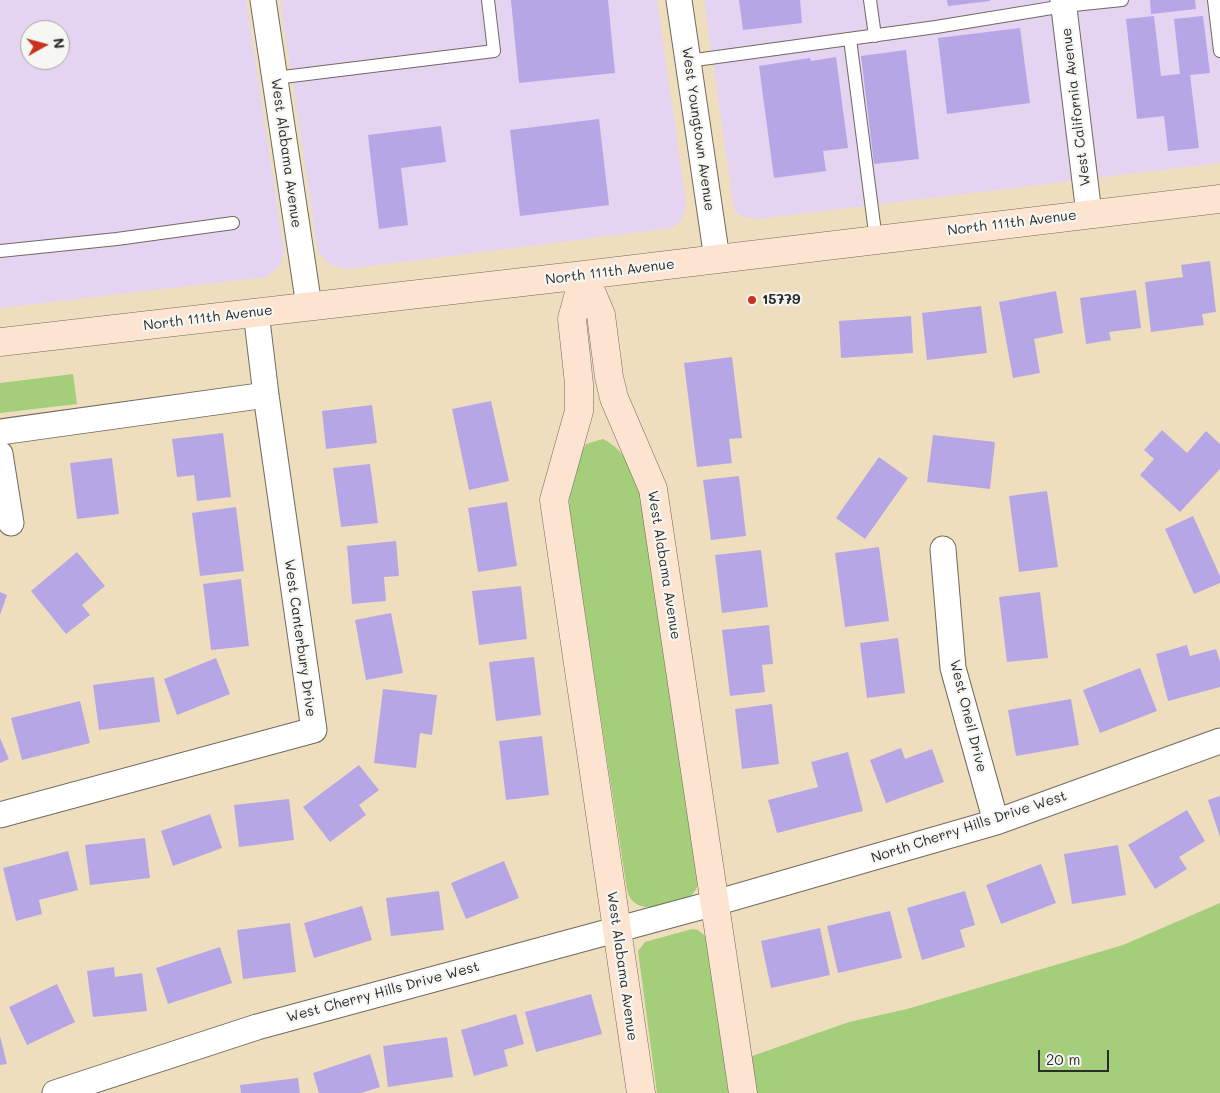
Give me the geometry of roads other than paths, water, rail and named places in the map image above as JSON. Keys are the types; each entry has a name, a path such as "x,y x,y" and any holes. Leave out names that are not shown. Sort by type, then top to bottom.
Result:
{"street":[{"name":"West Alabama Avenue","path":"263,0 309,306"},
{"name":"West Youngtown Avenue","path":"679,0 717,259"},
{"name":"West California Avenue","path":"1063,3 1088,214"},
{"name":"North 111th Avenue","path":"0,342 1220,199"},
{"name":"West Alabama Avenue","path":"584,275 602,315 609,377 614,398 653,489 743,1093"},
{"name":"West Alabama Avenue","path":"584,275 572,318 580,384 579,411 554,500 641,1093"},
{"name":"West Canterbury Drive","path":"0,816 314,730 266,395 256,312"},
{"path":"0,432 266,395"},
{"path":"0,454 11,523"},
{"name":"West Oneil Drive","path":"943,549 953,668 996,822"},
{"name":"North Cherry Hills Drive West","path":"714,903 996,822 1220,741"},
{"name":"West Cherry Hills Drive West","path":"55,1093 257,1026 714,903"}],"lane":[{"path":"275,78 494,51 488,0"},
{"path":"870,0 875,36"},
{"path":"688,61 875,36 1032,6 1122,0"},
{"path":"1214,0 1220,51"},
{"path":"850,39 876,240"},
{"path":"0,251 117,239 233,223"}],"place":[{"name":"15779","path":"752,300"}]}
